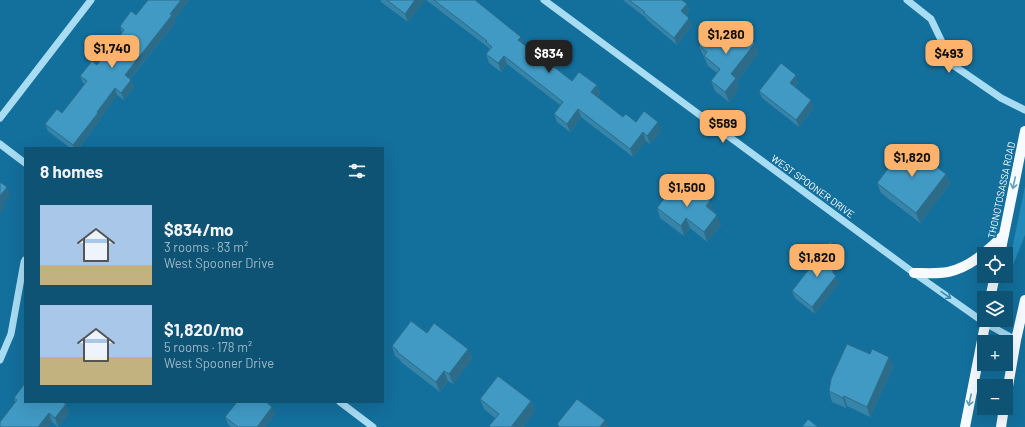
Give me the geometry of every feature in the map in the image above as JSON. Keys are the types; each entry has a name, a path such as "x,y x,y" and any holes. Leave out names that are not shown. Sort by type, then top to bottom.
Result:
{"main road":[{"name":"THONOTOSASSA ROAD","path":"1001,247 1025,131"},
{"path":"914,273 946,272 963,267 977,259 1004,235"},
{"path":"1009,379 1025,300"},
{"path":"965,427 984,327"},
{"path":"1001,427 1003,415"}],"street":[{"path":"0,118 91,0"},
{"name":"WEST SPOONER DRIVE","path":"544,0 914,273 977,316"},
{"path":"907,0 932,19 953,65 1001,98 1025,110"},
{"path":"0,144 24,162"},
{"path":"0,360 10,334 24,262"},
{"name":"WEST SPOONER DRIVE","path":"995,327 1016,340"},
{"path":"341,403 373,427"}],"shaded area":[{"path":"1025,186 1025,235 1013,265 1012,247"}],"building":[{"path":"148,0 181,0 170,14 172,15 125,75 131,80 121,93 115,88 73,145 45,124 57,109 62,113 87,81 80,76 92,61 97,65 124,30 120,26 131,11 136,15"},
{"path":"387,0 415,0 405,14"},
{"path":"434,0 475,0 521,37 518,40 572,81 579,72 597,85 591,92 623,117 626,114 636,122 644,111 658,122 647,136 643,132 630,149 578,109 567,124 554,114 563,102 504,56 498,63 486,54 492,47 486,42 487,41"},
{"path":"629,0 682,0 687,4 681,11 689,18 674,38"},
{"path":"734,27 755,43 731,74 736,78 725,92 711,81 720,69 704,56 707,52 699,46 712,29 725,39"},
{"path":"781,63 796,75 790,83 811,100 796,120 759,91"},
{"path":"907,144 946,174 916,213 877,183"},
{"path":"0,182 7,187 0,196"},
{"path":"676,183 692,195 696,190 710,201 706,206 717,215 704,232 686,218 681,226 657,208"},
{"path":"831,241 833,273 836,276 812,307 792,291"},
{"path":"411,321 427,333 434,323 468,349 449,374 444,371 436,382 397,352 398,351 392,346"},
{"path":"847,344 870,354 872,349 889,357 867,407 844,396 843,398 829,391 831,379"},
{"path":"498,376 531,401 511,427 490,427 489,426 499,414 480,399"},
{"path":"24,384 24,403 66,404 55,418 49,413 38,427 0,427 0,422 17,400 14,398"},
{"path":"577,399 605,420 600,427 558,427 559,426 557,424"},
{"path":"236,403 267,403 272,407 257,427 238,427 225,417"},
{"path":"808,419 818,427 802,427"}]}
